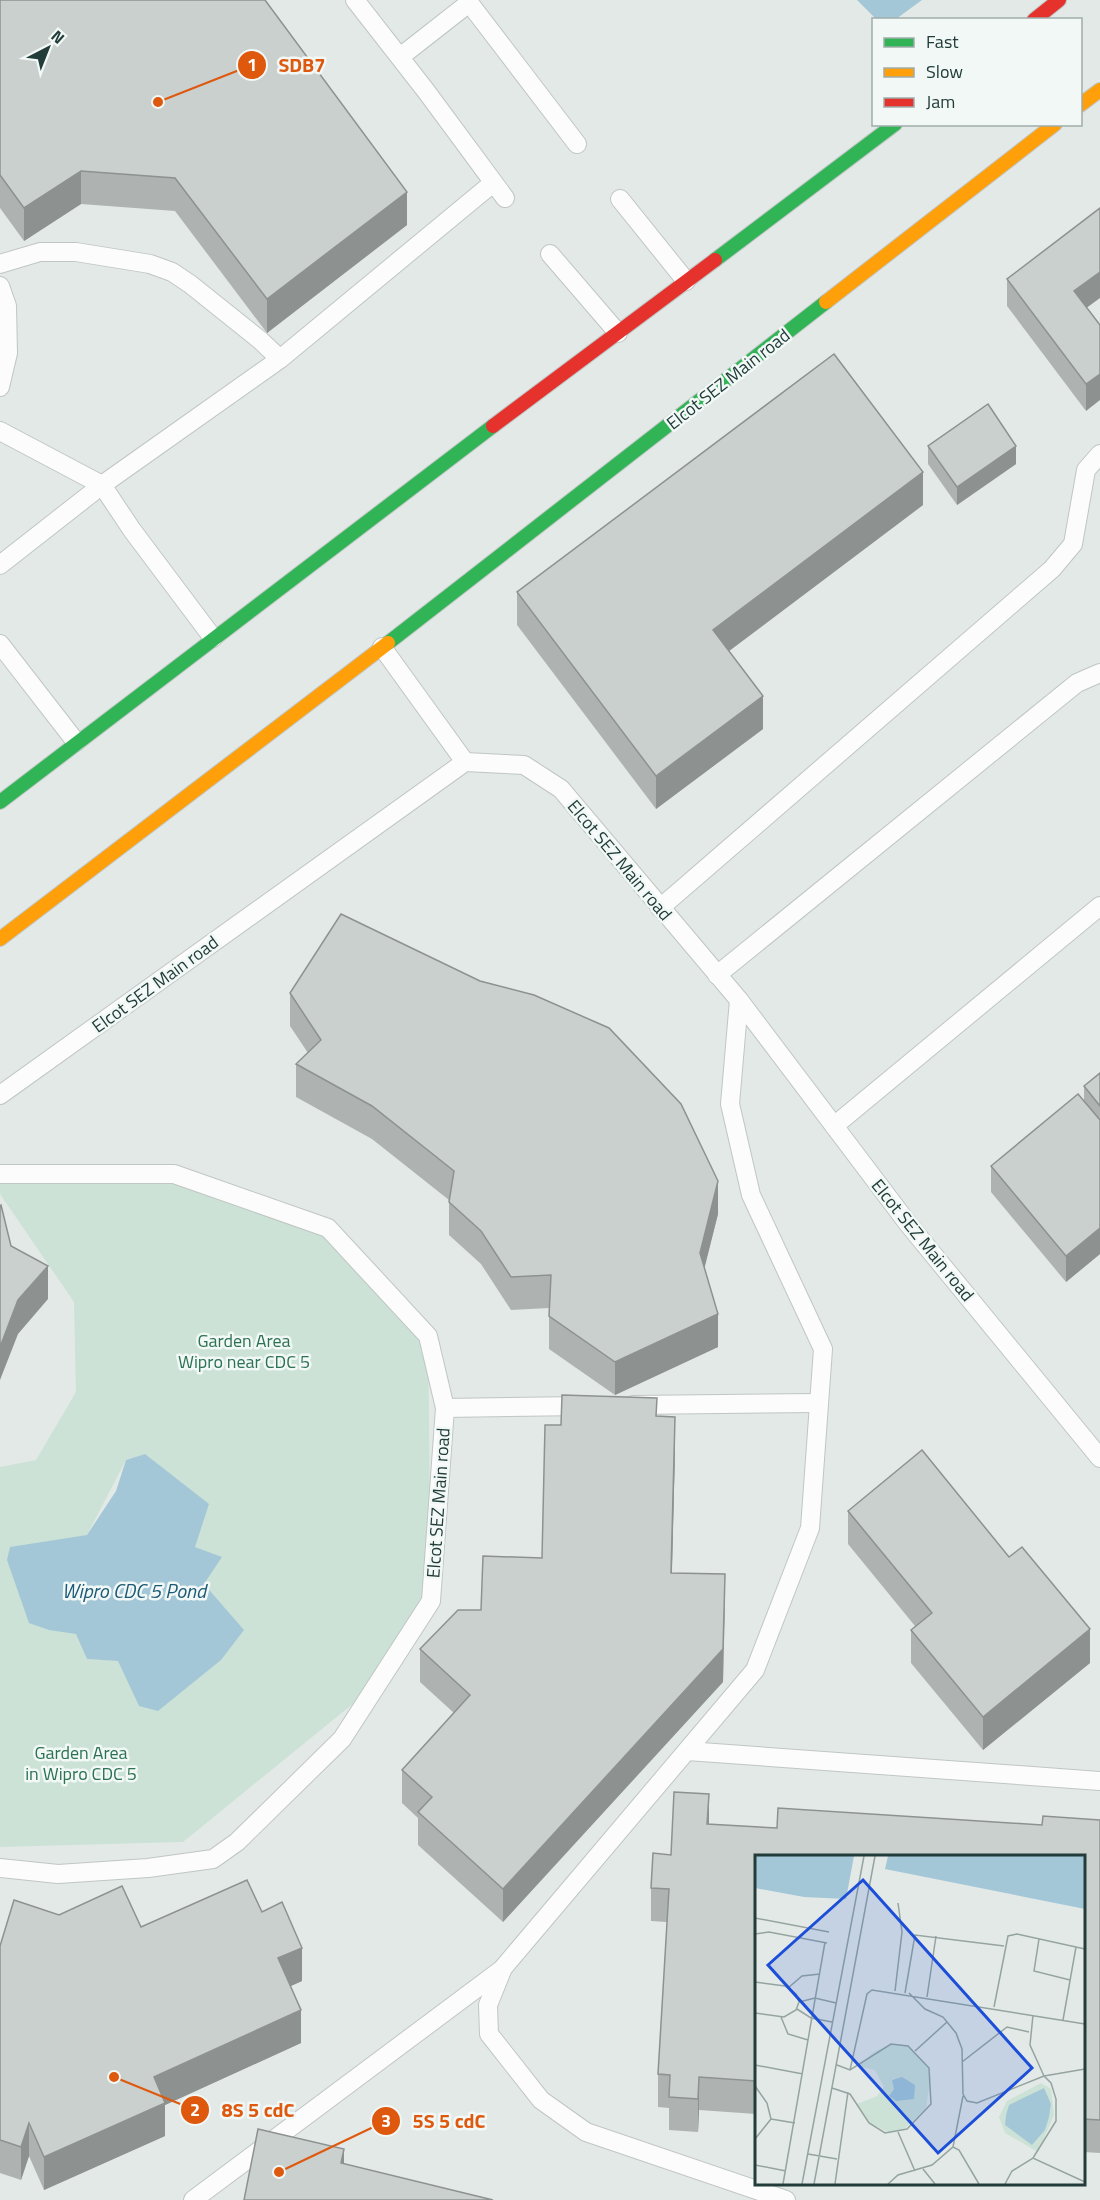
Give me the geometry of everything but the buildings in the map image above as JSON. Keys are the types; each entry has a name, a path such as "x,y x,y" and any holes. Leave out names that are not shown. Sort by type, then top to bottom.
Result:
{"street":[{"path":"1036,18 1059,0"},
{"path":"1082,104 1100,90"},
{"path":"0,802 213,638 892,126"},
{"name":"Elcot SEZ Main road","path":"0,939 382,647 1046,127"}],"lane":[{"path":"355,0 505,198"},
{"path":"400,57 468,2 577,144"},
{"path":"0,565 102,484 280,359 493,183"},
{"path":"620,199 686,281"},
{"path":"0,264 40,252 76,252 150,264 172,272 190,284 280,359"},
{"path":"550,254 618,333"},
{"path":"0,286 7,306 8,353 0,387"},
{"path":"0,430 102,484 132,530 213,638"},
{"path":"660,908 1052,569 1073,544 1086,470 1100,454"},
{"path":"0,644 76,742"},
{"path":"382,647 465,762"},
{"path":"717,975 1077,683 1100,673"},
{"name":"Elcot SEZ Main road","path":"0,1095 465,762 524,765 561,789 739,1000 909,1225 1100,1458"},
{"path":"834,1126 1100,906"},
{"path":"193,2200 503,1968 755,1671 810,1528 824,1348 751,1195 729,1104 739,1000"},
{"name":"Elcot SEZ Main road","path":"0,1174 174,1174 328,1228 428,1336 445,1408 431,1601 342,1739 237,1842 213,1859 148,1868 58,1874 0,1868"},
{"path":"620,1406 819,1402"},
{"path":"445,1408 597,1406"},
{"path":"687,1751 1100,1781"},
{"path":"503,1968 488,2005 489,2034 541,2100 586,2132 786,2200"}],"green space":[{"name":"Garden Area Wipro near CDC 5","path":"0,1174 174,1174 328,1228 428,1336 431,1592 360,1698 183,1842 0,1847 0,1467 36,1460 76,1392 74,1302 0,1194","holes":["145,1454 195,1547 221,1557 204,1584 139,1706 119,1661 87,1659 77,1634 87,1535 126,1460"]}],"water":[{"path":"857,0 922,0 897,18 875,18"},
{"name":"Wipro CDC 5 Pond","path":"145,1454 209,1504 195,1547 222,1557 204,1584 244,1630 221,1660 158,1711 139,1706 118,1661 87,1659 76,1634 49,1630 29,1623 7,1560 10,1547 87,1535 116,1491 126,1460"}],"traffic: fast":[{"path":"715,260 892,126"},
{"path":"388,643 826,302"},
{"path":"0,802 493,426"}],"traffic: slow":[{"path":"1082,104 1100,90"},
{"path":"826,302 1052,126"},
{"path":"0,939 388,643"}],"traffic: jam":[{"path":"1036,18 1059,0"},
{"path":"493,426 715,260"}],"place":[{"name":"SDB7","path":"158,102"},
{"name":"8S 5 cdC","path":"114,2077"},
{"name":"5S 5 cdC","path":"279,2172"}],"park label":[{"name":"Garden Area in Wipro CDC 5","path":"81,1762"}]}
